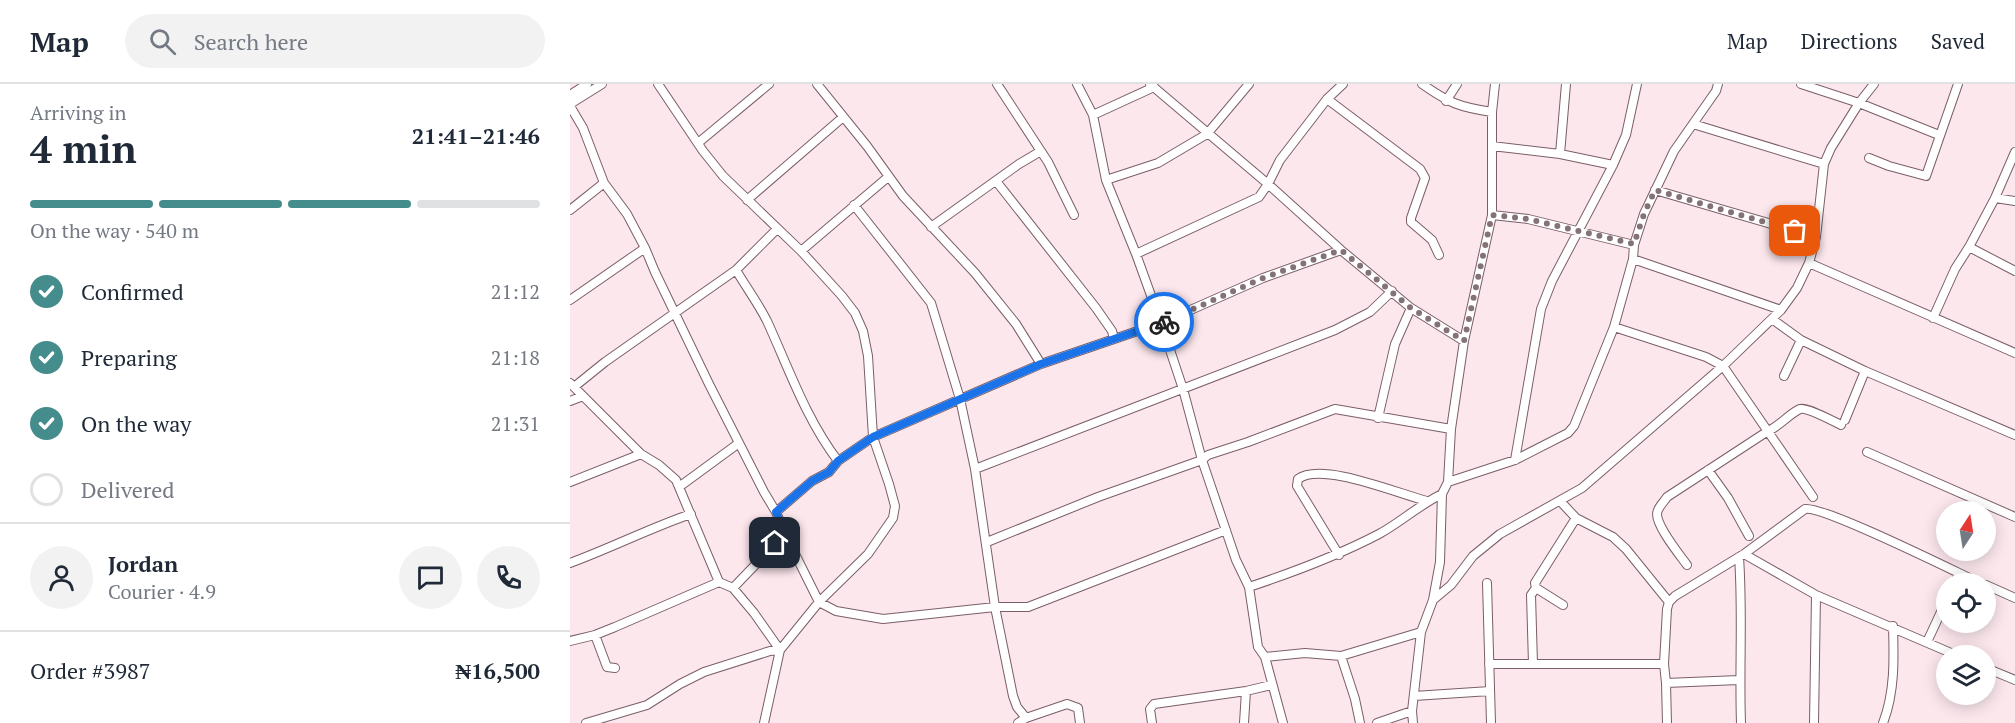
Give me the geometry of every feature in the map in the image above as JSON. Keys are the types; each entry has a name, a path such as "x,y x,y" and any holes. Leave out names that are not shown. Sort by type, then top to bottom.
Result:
{"street":[{"path":"570,95 587,84"},
{"path":"602,84 570,105 583,128 604,183 627,214 645,248 819,602 836,611 883,619 995,607 1028,607 1226,530"},
{"path":"658,84 723,176 801,251 855,313 863,331 868,356 873,437 895,506 893,518 868,554 819,602 780,650 764,723"},
{"path":"698,143 770,84"},
{"path":"817,84 842,118 867,146 888,177 930,227 975,273 1016,324 1041,364"},
{"path":"997,84 1041,151 1074,215"},
{"path":"1077,84 1093,115 1106,180 1161,323 1183,389 1202,460 1236,560 1249,587 1258,647 1265,657 1283,723"},
{"path":"1106,180 1158,163 1207,134 1249,84"},
{"path":"1136,254 1259,197 1280,160 1327,99 1343,84"},
{"path":"1422,84 1446,101 1492,112"},
{"path":"1446,101 1457,84"},
{"path":"1413,723 1412,711 1421,632 1432,600 1440,562 1442,494 1448,482 1451,429 1464,341 1492,215 1492,112 1495,84"},
{"path":"1560,154 1566,84"},
{"path":"1515,460 1534,338 1541,309 1552,281 1613,165 1626,135 1637,84"},
{"path":"1448,482 1515,460 1568,433 1574,426 1614,327 1633,259 1634,244 1644,214 1674,151 1716,91 1718,84"},
{"path":"1801,84 1859,103 1939,135"},
{"path":"1432,600 1451,585 1473,556 1500,534 1582,488 1773,320 1797,288 1809,263 1816,237 1824,165 1831,148 1859,103 1874,84"},
{"path":"1869,158 1926,176 1958,84"},
{"path":"1093,115 1152,86 1411,308 1464,341"},
{"path":"1327,99 1420,169 1425,178 1411,222 1432,240 1439,255"},
{"path":"747,200 842,118"},
{"path":"1693,124 1824,165"},
{"path":"1492,146 1560,154 1613,165"},
{"path":"930,227 1041,151"},
{"path":"1933,318 1955,269 1995,198 2015,152"},
{"path":"801,251 888,177"},
{"path":"996,181 1096,308 1112,331 1114,339"},
{"path":"570,210 604,183"},
{"path":"1655,190 1816,237"},
{"path":"1995,198 2015,201"},
{"path":"854,205 932,303 960,399 975,469 995,607 1013,696 1017,707 1026,718"},
{"path":"1492,215 1528,219 1634,244"},
{"path":"777,228 736,270 572,385 641,454 659,465 676,480 719,582 733,588 780,650"},
{"path":"1969,247 2015,271"},
{"path":"570,300 645,248"},
{"path":"776,512 812,481 829,472 838,461 873,437 1041,364 1161,323 1263,278 1341,250"},
{"path":"1633,259 1781,310"},
{"path":"1809,263 2015,353"},
{"path":"736,270 766,320 822,440 838,461"},
{"path":"975,469 1335,330 1370,312 1392,291"},
{"path":"1378,418 1395,344 1411,308"},
{"path":"1773,320 1801,340 1865,371 2015,435"},
{"path":"1614,327 1706,357 1723,366 1813,497"},
{"path":"1784,376 1801,340"},
{"path":"1687,565 1659,521 1658,509 1667,497 1777,427 1802,408 1843,422 1865,371"},
{"path":"570,401 583,396"},
{"path":"987,542 1147,479 1202,460 1208,455 1335,409 1451,429"},
{"path":"680,487 739,443"},
{"path":"1867,452 2015,516"},
{"path":"570,482 641,454"},
{"path":"1708,470 1728,498 1749,536"},
{"path":"1339,555 1297,486 1298,479 1304,474 1318,473 1344,477 1427,501"},
{"path":"1249,587 1339,555 1442,494"},
{"path":"1561,501 1576,518 1613,537 1626,549 1669,602"},
{"path":"1667,723 1664,664 1669,602 1675,596 1741,556 1809,508 1851,523 1957,573"},
{"path":"570,563 659,525 691,514"},
{"path":"1533,664 1531,595 1536,588 1535,581 1576,518"},
{"path":"733,588 785,534"},
{"path":"1741,556 1816,595 1936,646"},
{"path":"1741,556 1739,680 1741,723"},
{"path":"570,641 596,635 719,582"},
{"path":"1487,583 1491,723"},
{"path":"1536,588 1563,605"},
{"path":"1996,589 2015,598"},
{"path":"1814,723 1816,595"},
{"path":"1927,642 1936,623"},
{"path":"1883,723 1889,707 1892,686 1893,627"},
{"path":"1265,657 1305,653 1341,656 1421,632"},
{"path":"596,635 607,667 615,668"},
{"path":"586,723 647,705 704,672 770,651 780,650"},
{"path":"1341,656 1360,723"},
{"path":"1489,664 1664,664"},
{"path":"1996,672 2015,680"},
{"path":"1666,683 1739,680"},
{"path":"1152,723 1150,710 1154,704 1246,691 1271,685"},
{"path":"1244,723 1246,691"},
{"path":"1414,696 1490,691"},
{"path":"1018,723 1067,704 1078,708 1080,723"},
{"path":"1377,723 1412,711"}],"way so far":[{"path":"1164,322 1263,278 1341,250 1411,308 1464,341 1492,215 1528,219 1634,244 1655,190 1795,231"}],"route":[{"path":"775,543 785,534 776,512 812,481 829,472 838,461 873,437 1041,364 1164,322"}]}
